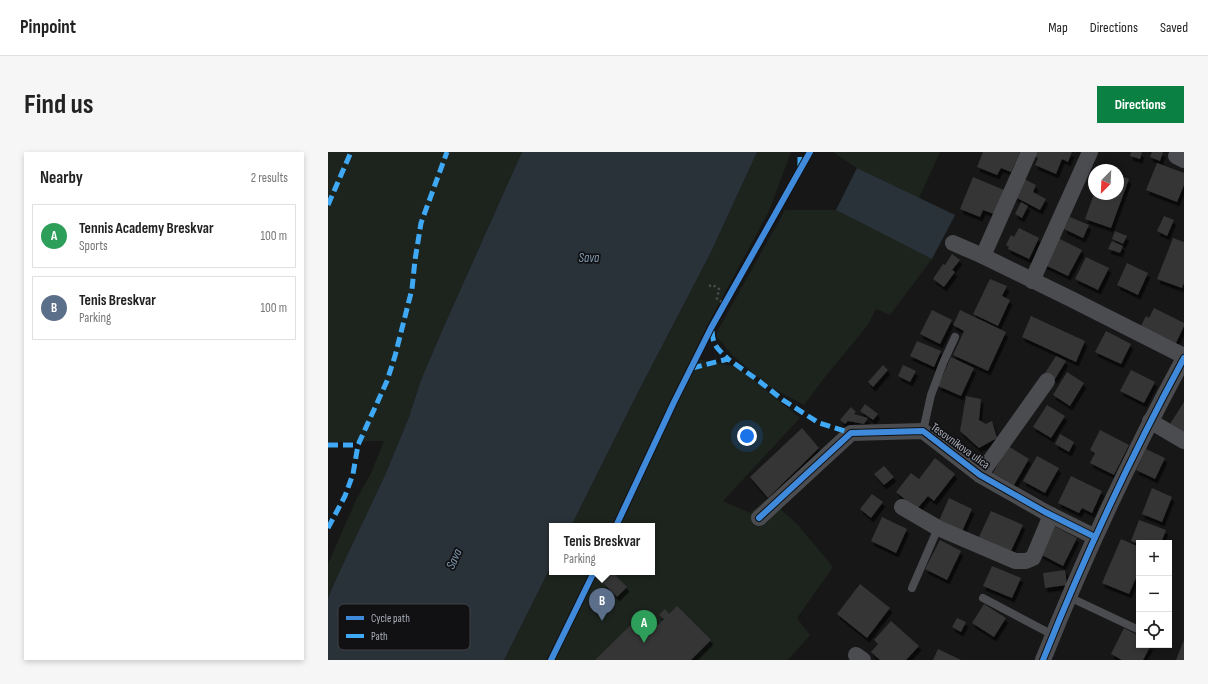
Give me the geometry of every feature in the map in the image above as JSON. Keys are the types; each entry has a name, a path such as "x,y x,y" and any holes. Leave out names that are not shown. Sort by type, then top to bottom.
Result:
{"street":[{"path":"983,256 1029,152"},
{"path":"1032,281 1090,152"},
{"path":"953,243 983,256 1184,357 1150,421 1096,537 1042,660"},
{"path":"980,475 1047,381"},
{"path":"1150,421 1184,442"},
{"name":"Tesovnikova ulica","path":"759,518 851,433 923,431 980,475 1051,515 1096,537"},
{"path":"902,507 938,528 1015,561 1026,561 1033,558 1051,515"}],"lane":[{"path":"923,431 931,395 955,337"},
{"path":"912,588 938,528"},
{"path":"1069,597 1136,629"},
{"path":"983,598 1053,635"}],"path":[{"path":"709,286 713,285 718,289 719,292 717,299 725,304"}],"shaded area":[{"path":"328,152 522,152 421,380 409,417 386,473 328,598 328,564 356,500 371,473 384,441 328,442"},
{"path":"757,152 791,152 769,211 708,324 692,358 737,367 800,418 723,501 750,513 768,498 797,524 833,567 797,618 810,635 788,660 504,660 549,570 549,575 655,575 655,523 572,523 634,400 711,252"},
{"path":"833,152 940,152 919,198 857,168"},
{"path":"785,210 836,210 932,259 890,315 876,309 867,326 804,405 770,387 733,356 717,337 717,332"}],"water":[{"name":"Sava","path":"522,152 757,152 711,252 634,400 572,523 549,523 549,570 504,660 328,660 328,598 386,473 409,417 421,380"},
{"path":"857,168 955,215 932,259 836,210"}],"building":[{"path":"983,152 1020,152 1011,172 1001,168 997,175 977,167"},
{"path":"1036,152 1072,152 1068,162 1062,159 1056,174 1035,165 1038,158 1034,156"},
{"path":"1131,152 1142,152 1140,159 1130,156"},
{"path":"1152,152 1163,152 1160,161 1150,157"},
{"path":"1157,163 1184,173 1184,185 1177,202 1146,190"},
{"path":"973,177 1004,190 994,214 983,210 980,217 960,209"},
{"path":"1124,177 1129,179 1124,193"},
{"path":"1024,179 1036,185 1033,192 1046,199 1040,210 1015,197"},
{"path":"1092,200 1121,200 1111,228 1085,219"},
{"path":"1021,202 1028,206 1022,218 1015,214"},
{"path":"1164,216 1174,220 1167,236 1157,231"},
{"path":"1070,217 1089,225 1083,238 1064,229"},
{"path":"1019,228 1039,238 1029,259 1008,249 1009,247 1006,245 1011,235 1014,237"},
{"path":"1115,231 1127,236 1123,244 1112,239"},
{"path":"1056,237 1082,250 1068,276 1043,264"},
{"path":"1173,238 1184,242 1184,283 1182,288 1157,279"},
{"path":"1112,241 1123,246 1120,253 1108,249"},
{"path":"952,254 960,260 952,270 955,272 944,287 933,279"},
{"path":"1086,257 1109,268 1098,290 1075,279"},
{"path":"1127,263 1148,273 1138,295 1117,285"},
{"path":"990,279 1007,286 1002,296 1010,300 998,326 973,314"},
{"path":"1154,308 1184,323 1176,343 1141,326 1146,316 1149,318"},
{"path":"932,310 952,320 940,344 920,334"},
{"path":"960,310 1006,332 988,371 953,355 964,331 953,325"},
{"path":"1031,316 1085,341 1076,362 1022,337"},
{"path":"1106,331 1131,344 1121,364 1095,352"},
{"path":"917,341 941,351 934,367 910,356"},
{"path":"1056,356 1066,361 1055,379 1045,373"},
{"path":"951,357 974,368 961,396 938,386"},
{"path":"883,365 888,370 873,387 868,382"},
{"path":"903,365 916,371 910,382 898,376"},
{"path":"1131,370 1155,382 1144,403 1120,391"},
{"path":"1067,372 1084,383 1070,406 1053,395"},
{"path":"966,396 981,399 979,420 986,424 992,421 997,438 979,448 960,431"},
{"path":"1184,402 1184,433 1170,424"},
{"path":"865,404 878,414 873,420 860,411"},
{"path":"1047,405 1065,416 1051,438 1033,427"},
{"path":"851,407 856,412 854,414 868,418 864,424 848,421 845,424 840,420"},
{"path":"802,428 819,448 768,498 750,477"},
{"path":"1100,430 1129,445 1114,475 1090,463 1095,453 1090,450"},
{"path":"1060,434 1074,442 1069,452 1055,444"},
{"path":"1008,446 1029,459 1014,485 993,473"},
{"path":"1146,449 1165,458 1155,479 1136,470"},
{"path":"1037,456 1059,468 1045,493 1023,481"},
{"path":"935,458 955,474 934,501 928,496 917,509 896,492 911,473 919,479"},
{"path":"884,466 894,477 884,485 874,474"},
{"path":"1071,476 1102,491 1092,513 1082,508 1079,513 1058,503"},
{"path":"1152,488 1172,497 1162,522 1142,514"},
{"path":"872,494 883,502 871,518 860,509"},
{"path":"949,498 972,509 961,534 938,523"},
{"path":"991,511 1023,525 1011,551 979,537"},
{"path":"882,517 907,529 896,553 871,541"},
{"path":"1139,520 1166,530 1162,540 1136,540 1136,543 1131,541"},
{"path":"1054,526 1077,538 1063,566 1040,554"},
{"path":"1121,539 1136,546 1136,578 1129,594 1102,583"},
{"path":"940,540 961,551 947,580 925,569"},
{"path":"992,566 1021,578 1012,598 983,586"},
{"path":"1065,570 1067,585 1045,588 1043,573"},
{"path":"611,575 615,575 627,587 617,597 603,583"},
{"path":"860,584 890,608 867,638 837,614"},
{"path":"984,604 1006,618 994,637 972,623"},
{"path":"677,606 711,640 691,660 595,660 644,612 658,625 664,619 659,615 665,609 669,614"},
{"path":"957,618 966,622 961,632 952,627"},
{"path":"891,621 919,646 906,660 880,660 871,652 878,644 874,640"},
{"path":"1124,628 1136,634 1136,648 1149,648 1143,660 1122,660 1111,654"},
{"path":"1184,640 1184,660 1176,660"},
{"path":"938,649 961,660 933,660"}],"marked path":[{"path":"328,205 351,152"},
{"path":"328,528 345,496 353,474 358,445 387,381 395,356 412,289 421,223 447,152"},
{"path":"800,152 800,167"},
{"path":"712,331 713,340 716,346 728,359"},
{"path":"692,368 728,359 783,400 819,423 851,433"},
{"path":"328,445 358,445"}],"cycle path":[{"path":"617,523 674,402 711,328 810,152"},
{"path":"1043,660 1109,507 1145,432 1184,358"},
{"path":"759,518 851,433 923,431 980,475 1045,512 1095,537"},
{"path":"551,660 593,575"}],"place":[{"name":"Tenis Breskvar","path":"602,621"},
{"name":"Tennis Academy Breskvar","path":"644,643"}]}
